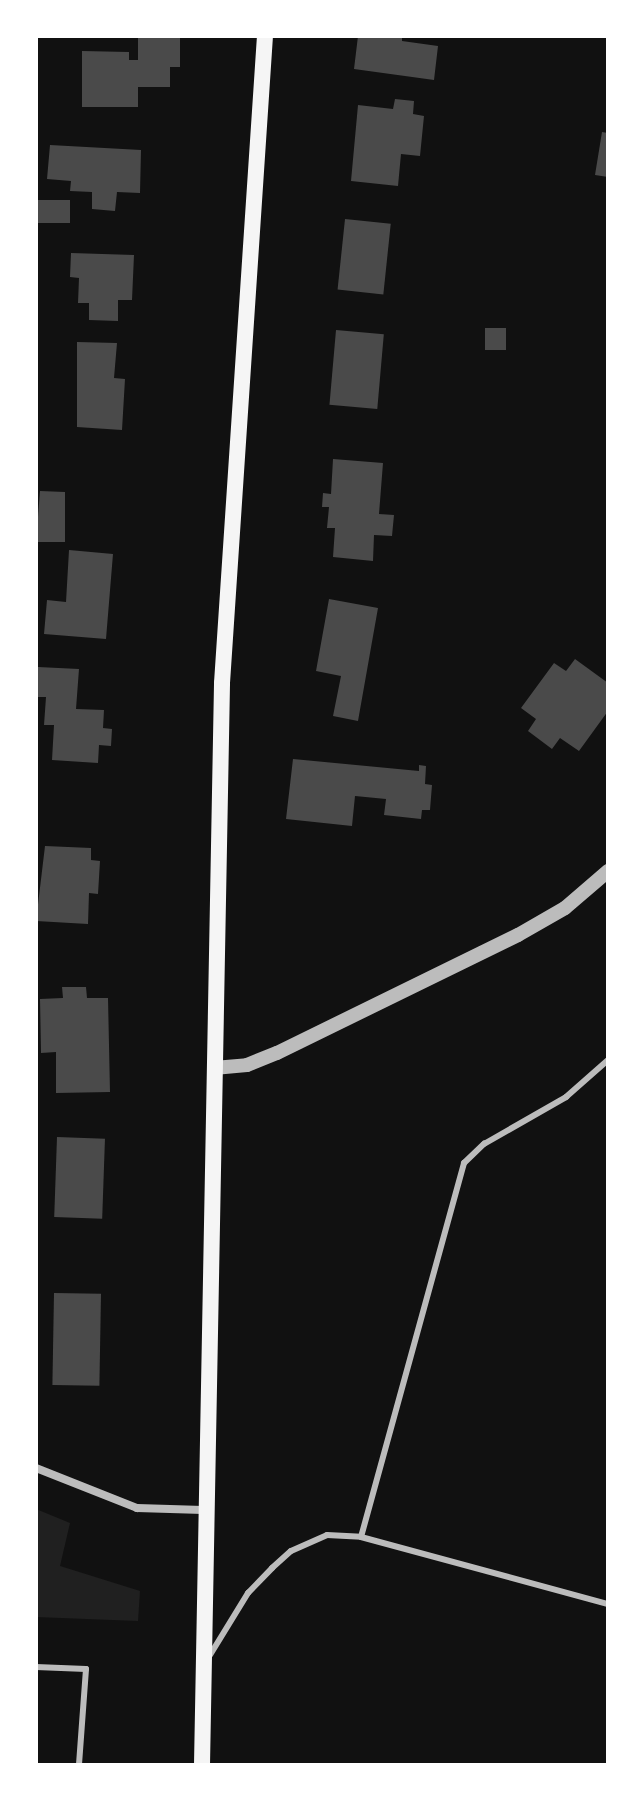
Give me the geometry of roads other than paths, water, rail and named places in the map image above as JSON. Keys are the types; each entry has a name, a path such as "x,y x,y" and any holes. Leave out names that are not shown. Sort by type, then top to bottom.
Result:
{"main road":[{"path":"202,1765 203,1510 228,544 265,36"}],"street":[{"path":"214,1068 247,1065 277,1053 491,948 565,908 608,871"},
{"path":"36,1468 137,1508 203,1510"}],"lane":[{"path":"361,1537 464,1163 484,1144 566,1097 608,1060"},
{"path":"204,1666 248,1593 291,1551 327,1535 361,1537 608,1604"},
{"path":"36,1667 86,1669 79,1765"}]}
